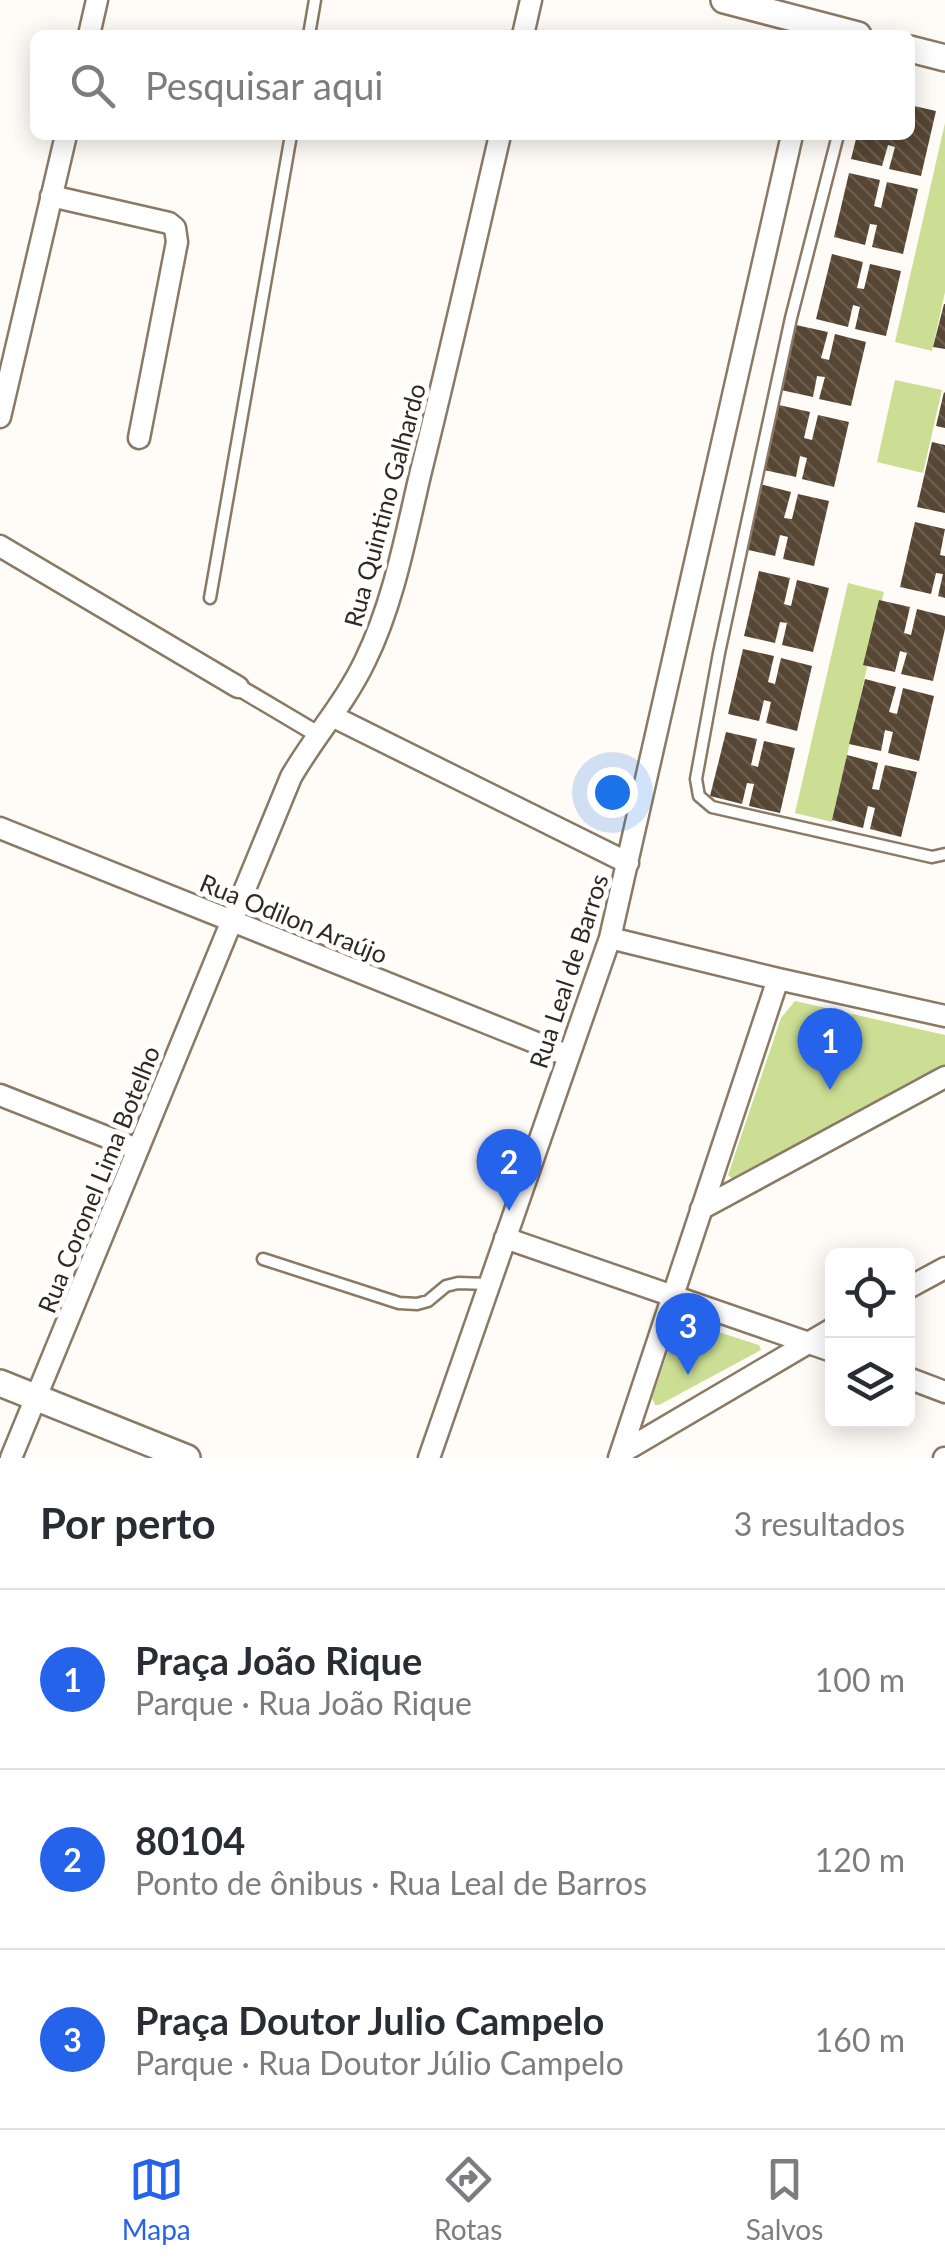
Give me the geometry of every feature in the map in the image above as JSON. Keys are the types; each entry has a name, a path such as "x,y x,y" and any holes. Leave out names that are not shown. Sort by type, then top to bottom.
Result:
{"street":[{"path":"90,30 97,0"},
{"path":"524,30 531,0"},
{"path":"724,0 816,30"},
{"path":"915,50 945,58"},
{"path":"0,417 65,140"},
{"name":"Rua Quintino Galhardo","path":"232,920 291,777 334,717 366,662 387,603 499,140"},
{"name":"Rua Leal de Barros","path":"428,1458 610,938 791,140"},
{"path":"52,196 175,228 177,242 140,438"},
{"path":"0,546 319,735"},
{"path":"334,717 628,863"},
{"name":"Rua Odilon Araújo","path":"0,828 568,1056"},
{"name":"Rua Coronel Lima Botelho","path":"11,1458 232,920"},
{"path":"610,938 945,1016"},
{"path":"620,1456 778,979"},
{"path":"701,1210 945,1077"},
{"path":"0,1095 137,1150"},
{"path":"506,1238 825,1348"},
{"path":"915,1284 945,1268"},
{"path":"620,1456 825,1333"},
{"path":"915,1381 945,1392"},
{"path":"0,1383 188,1458"}],"lane":[{"path":"309,30 315,0"},
{"path":"210,598 290,140"},
{"path":"837,140 791,318 719,653 696,780 699,796 712,807 932,857 945,854"},
{"path":"263,1259 399,1303 428,1302 446,1286 458,1283 489,1284"}],"green space":[{"path":"945,123 945,292 932,351 895,342"},
{"path":"895,380 942,390 923,473 877,462"},
{"path":"848,583 884,592 832,822 795,813"},
{"path":"795,1001 945,1035 945,1067 733,1179 728,1175 781,1018"},
{"path":"684,1321 759,1345 761,1350 655,1405 652,1398 677,1326"}],"building":[{"path":"915,106 936,111 921,176 889,169 895,147 888,145 882,166 851,159 856,140 915,140"},
{"path":"849,173 880,180 874,206 881,208 887,182 918,189 903,254 872,247 877,225 870,224 865,245 834,237"},
{"path":"832,254 863,262 857,288 864,289 870,264 901,271 886,336 855,329 860,307 853,305 848,327 816,319"},
{"path":"945,304 945,349 933,347"},
{"path":"796,325 828,332 821,358 829,360 835,334 866,342 851,406 819,399 825,377 817,376 813,397 781,390"},
{"path":"945,393 945,428 936,426"},
{"path":"779,405 810,412 804,438 812,440 818,415 849,422 834,487 802,479 807,458 800,456 796,477 764,470"},
{"path":"932,442 945,445 945,513 917,507"},
{"path":"760,484 791,492 784,518 792,519 798,494 829,501 814,566 783,559 788,537 780,535 775,556 744,549"},
{"path":"915,522 945,529 940,555 945,556 945,598 938,596 943,574 936,573 931,594 900,587"},
{"path":"759,571 790,578 784,604 791,606 797,580 829,588 813,652 782,645 787,623 780,622 775,643 744,636"},
{"path":"879,600 910,607 904,633 911,635 917,609 945,616 933,681 901,674 907,653 900,651 895,672 863,665"},
{"path":"743,649 774,656 768,682 775,684 781,658 812,666 797,731 766,723 771,702 764,700 759,721 728,714"},
{"path":"865,679 896,687 889,712 897,714 903,688 934,696 919,761 888,753 893,732 885,730 881,751 849,744"},
{"path":"726,732 757,739 751,765 758,767 764,741 795,748 780,813 749,806 754,784 747,783 742,804 710,796"},
{"path":"847,755 878,763 872,789 879,790 885,765 917,772 901,837 870,829 875,808 868,806 863,828 832,820"}],"place":[{"name":"Praça João Rique","path":"830,1090"},
{"name":"80104","path":"509,1211"},
{"name":"Praça Doutor Julio Campelo","path":"688,1375"}]}
